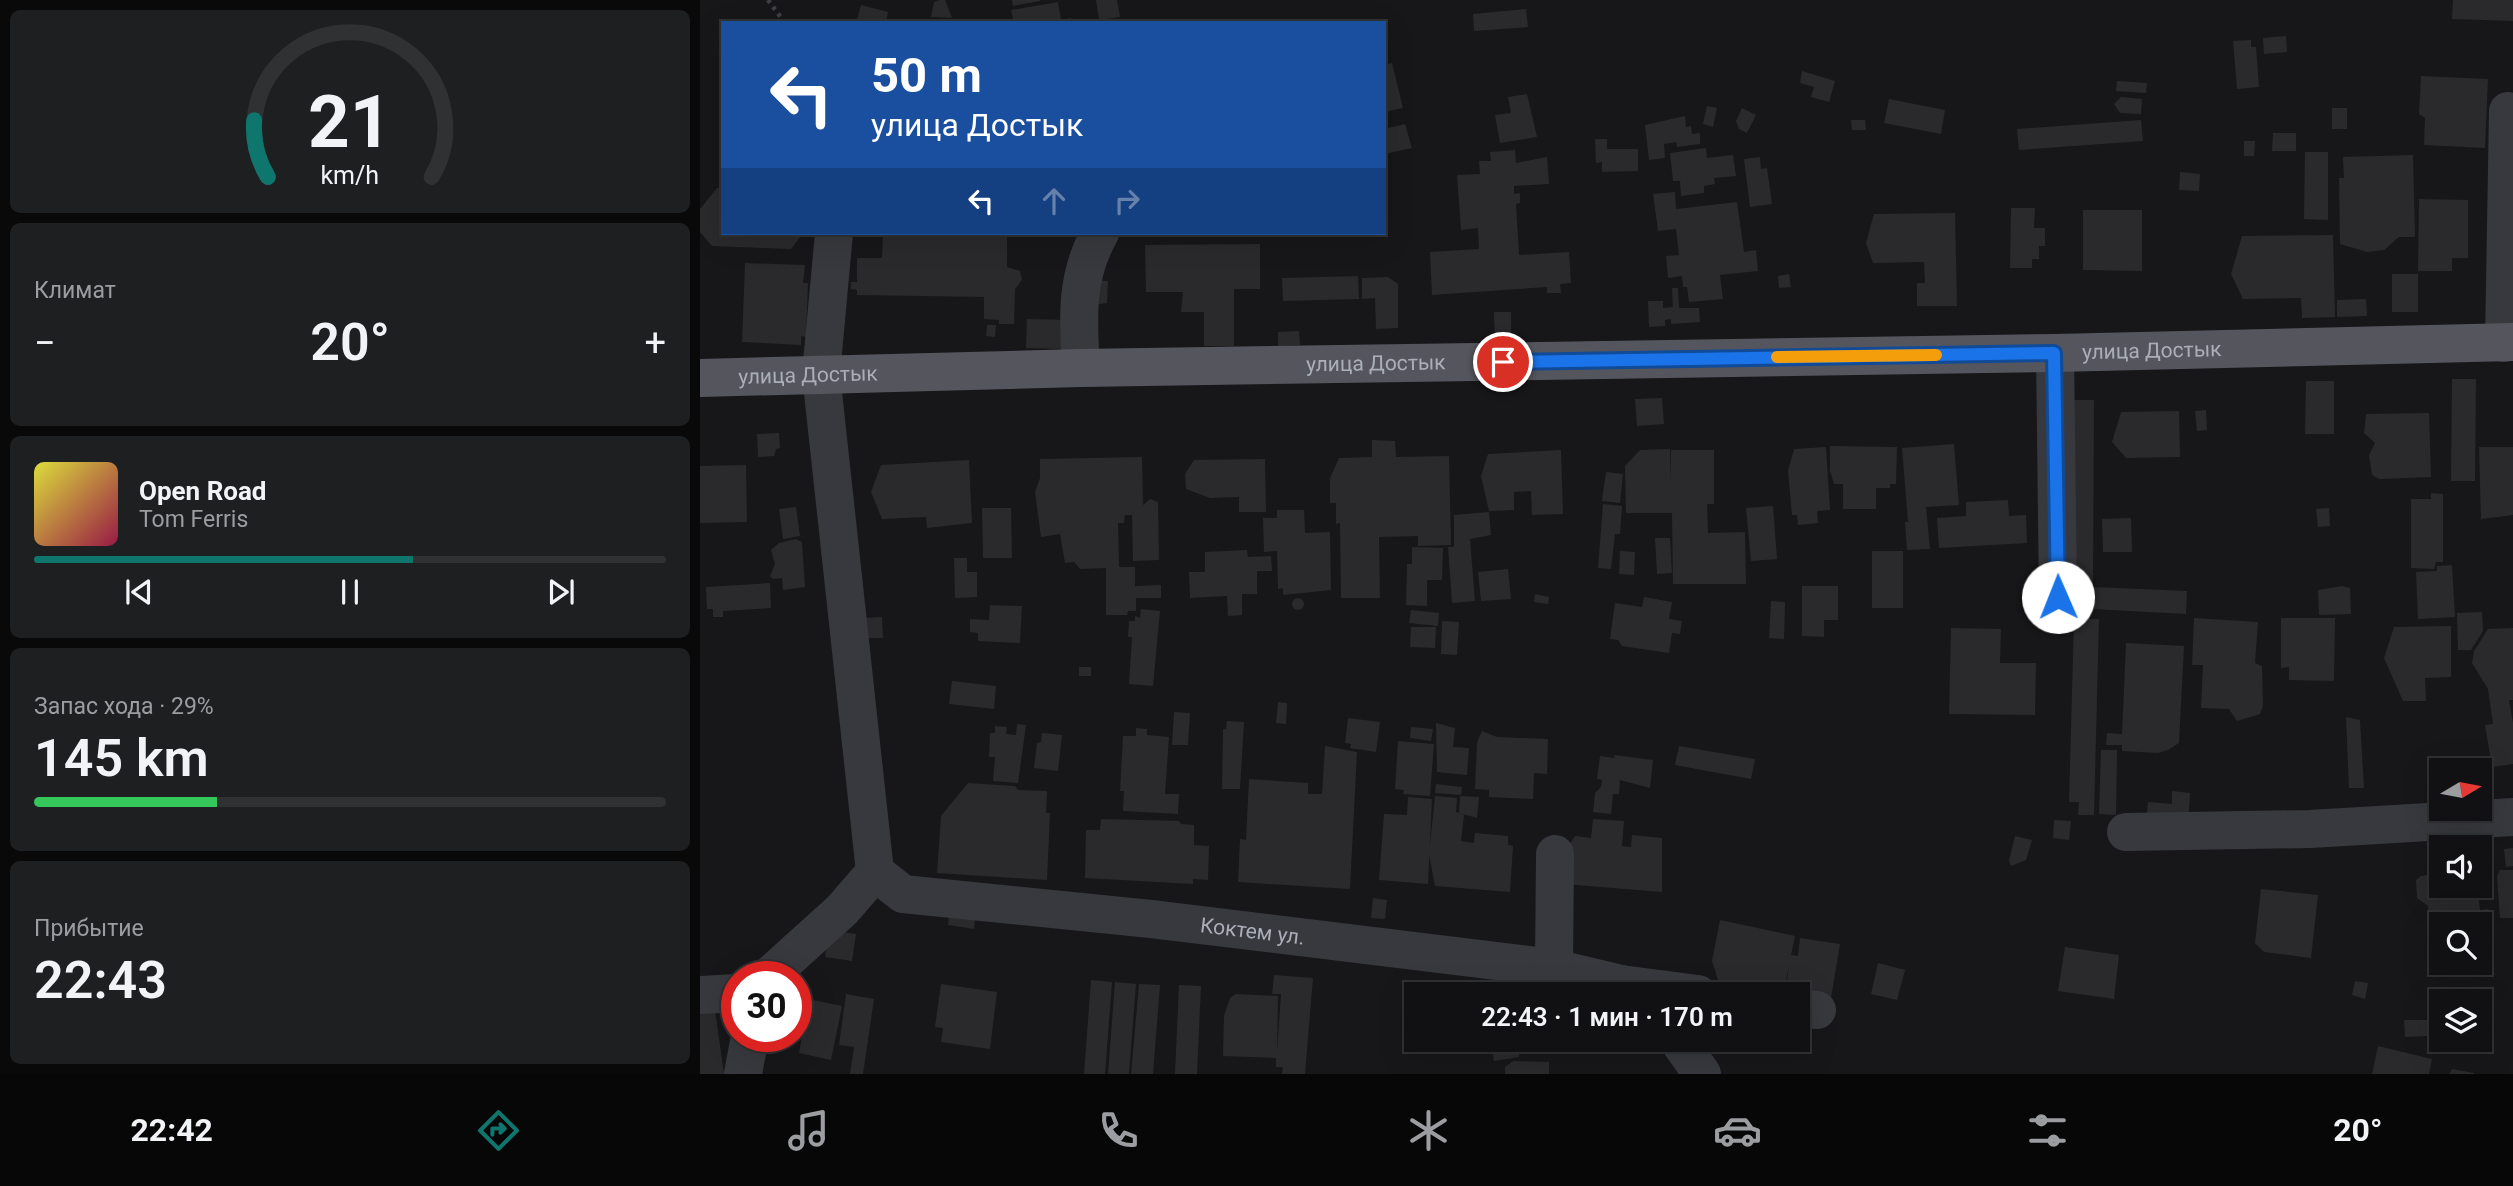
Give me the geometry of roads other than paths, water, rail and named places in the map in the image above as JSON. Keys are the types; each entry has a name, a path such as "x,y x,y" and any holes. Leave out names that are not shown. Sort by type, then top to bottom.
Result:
{"main road":[{"name":"улица Достык","path":"700,378 1081,368 2054,353 2508,342"}],"street":[{"path":"2508,111 2508,342"},
{"path":"786,961 842,910 875,872 821,374 834,235"},
{"path":"1081,368 1078,316 1085,260 1099,235"},
{"path":"2054,353 2058,597"},
{"path":"2126,832 2310,829 2513,817"},
{"path":"1554,968 1555,854"},
{"name":"Коктем ул.","path":"875,872 903,894 1151,919 1554,968 1603,982"},
{"path":"700,995 721,994"},
{"path":"743,1074 747,1052"},
{"path":"1686,1052 1702,1074"}]}
